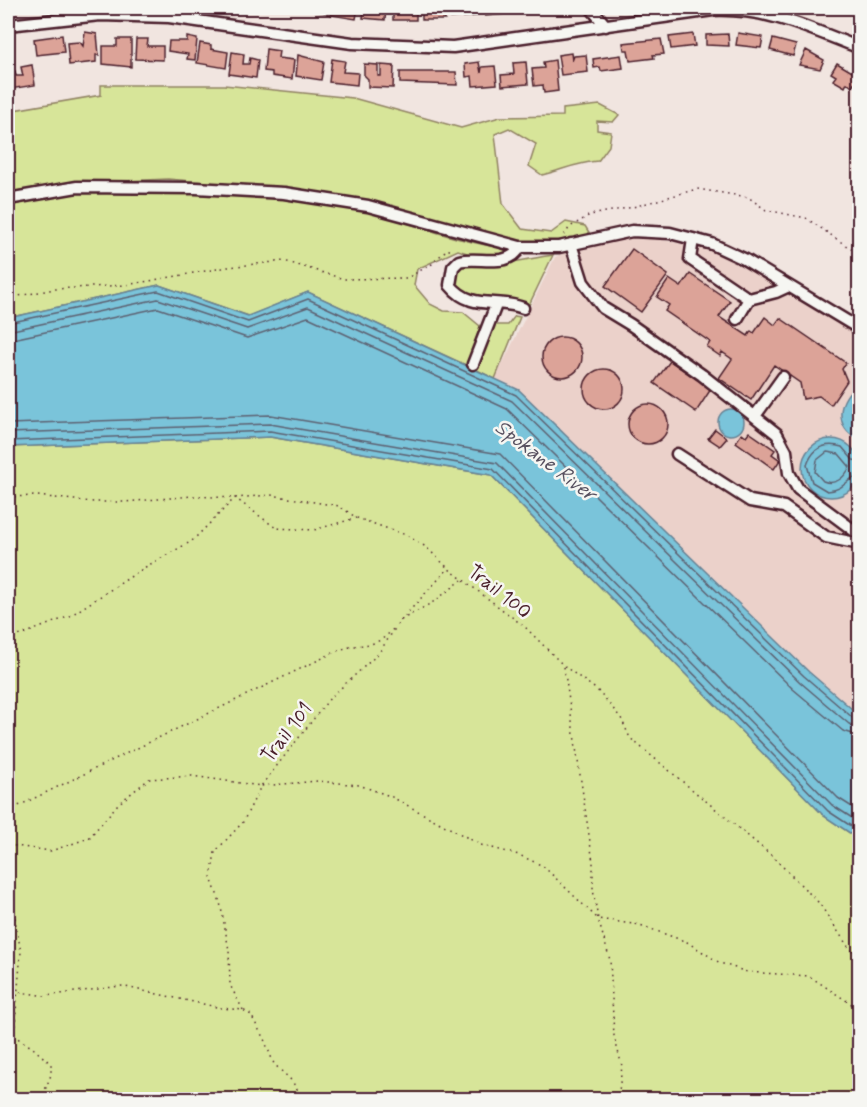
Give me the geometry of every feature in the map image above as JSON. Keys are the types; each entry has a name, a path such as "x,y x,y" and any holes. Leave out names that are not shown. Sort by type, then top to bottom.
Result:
{"street":[{"path":"591,8 606,26"},
{"path":"8,25 100,15 169,17 352,43 453,47 738,8 759,9 860,48"},
{"path":"8,199 77,187 196,188 284,193 368,206 520,247 559,247 632,231 670,233 712,244 744,259 860,329"},
{"path":"684,269 690,259 693,239"},
{"path":"571,244 583,282 603,308 631,325 777,434 786,451 789,472 798,489 860,535"},
{"path":"520,247 516,255 508,259 465,260 453,267 450,285 458,295 468,300 523,308"},
{"path":"690,259 749,298 776,292 789,286"},
{"path":"737,319 749,298"},
{"path":"473,364 496,305"},
{"path":"755,416 783,376"},
{"path":"677,454 750,501 784,507 826,537 860,544"}],"path":[{"path":"559,247 570,226 590,215 633,207 697,189 748,197 766,210 806,218 860,255"},
{"path":"8,298 55,289 126,285 228,267 284,261 344,279 407,278 432,264 447,249 465,260"},
{"name":"Trail 100","path":"8,497 37,495 93,502 193,496 235,498 272,495 339,506 357,518 406,535 426,547 449,568 525,627 564,666 597,690 621,718 630,738 771,855 819,903 849,948 860,958"},
{"path":"8,640 70,616 147,566 192,541 235,498 276,528 314,530 357,518"},
{"name":"Trail 101","path":"8,845 51,851 89,838 118,804 149,779 192,776 242,781 261,786 330,698 378,654 400,621 449,568"},
{"path":"8,811 337,651 350,646 372,645 382,641 400,621 435,601 463,579"},
{"path":"564,666 593,862 593,889 598,919 610,960 615,1036 622,1066 618,1100"},
{"path":"303,1100 292,1081 274,1064 260,1031 251,1016 243,1010 230,985 225,930 211,878 215,852 243,822 261,786 318,781 359,785 390,796 481,845 519,855 543,866 598,919 640,926 687,942 720,963 747,972 808,976 856,1006 860,1015"},
{"path":"8,882 21,952 14,1035"},
{"path":"8,990 45,996 121,986 221,1008 243,1010"},
{"path":"8,1032 51,1064 51,1075 41,1100"}],"shaded area":[{"path":"647,237 699,247 742,263 859,335 859,715 809,672 519,390 495,379 555,257 583,244"}],"green space":[{"path":"101,85 224,85 353,98 461,128 500,117 563,116 563,109 600,105 619,115 613,122 597,121 597,130 611,132 609,146 598,161 542,175 529,166 536,144 509,128 495,134 503,204 522,229 551,233 566,222 585,226 590,234 552,242 522,241 360,201 288,189 168,179 78,183 8,192 8,111 101,95"},
{"path":"108,190 231,194 323,204 372,213 465,240 503,248 507,253 485,259 458,250 417,269 414,285 430,304 444,311 463,312 480,326 468,366 308,292 249,316 159,285 8,318 8,202 67,193"},
{"path":"553,255 529,305 510,300 480,297 462,290 455,283 458,271 466,265 504,263"},
{"path":"515,316 520,317 495,379 475,369 490,325 508,325"},
{"path":"270,437 491,475 824,816 859,839 859,1099 8,1099 8,447"}],"water":[{"name":"Spokane River","path":"159,285 248,316 308,292 519,390 809,672 859,715 859,839 824,816 491,475 270,437 8,447 8,318"},
{"path":"859,385 859,439 845,428 841,413 846,397"},
{"path":"731,409 740,413 744,422 740,431 731,435 722,431 718,422 722,413"},
{"path":"825,439 837,439 852,447 860,462 860,474 852,489 837,497 825,497 810,489 802,474 802,462 810,447"}],"building":[{"path":"301,8 327,8 327,13"},
{"path":"332,8 358,8 356,19 331,15"},
{"path":"364,8 386,8 385,20 363,18"},
{"path":"393,8 416,8 416,20 393,20"},
{"path":"446,8 445,20 422,20 422,10"},
{"path":"451,8 475,8 476,16 451,18"},
{"path":"484,8 505,8 506,14 485,16"},
{"path":"85,32 97,34 99,55 96,55 96,62 69,65 67,43 80,42 83,46"},
{"path":"738,33 763,37 761,48 736,45"},
{"path":"693,34 695,46 671,49 669,37"},
{"path":"728,34 729,46 706,45 706,35"},
{"path":"62,35 64,52 36,55 34,39"},
{"path":"187,37 197,39 195,60 187,59 188,54 168,51 169,41 187,41"},
{"path":"117,39 131,39 131,67 103,64 103,46 117,46"},
{"path":"136,39 148,39 147,46 163,46 163,60 135,59"},
{"path":"661,39 664,54 653,55 654,58 630,61 628,50 624,50 623,43"},
{"path":"773,39 796,45 793,56 770,50"},
{"path":"200,43 211,45 211,49 228,52 226,68 197,63"},
{"path":"266,49 279,51 278,58 294,60 292,79 272,76 272,72 264,71"},
{"path":"806,50 824,60 820,69 799,65"},
{"path":"232,52 244,54 243,64 249,64 250,58 258,60 256,78 229,74"},
{"path":"571,53 572,61 574,56 586,55 588,72 561,75 558,55"},
{"path":"298,55 324,62 321,80 296,76"},
{"path":"621,55 623,68 601,71 600,67 594,68 593,59"},
{"path":"332,59 345,61 343,72 358,73 357,85 329,82"},
{"path":"555,60 558,91 544,93 543,85 534,86 532,69 544,68 543,62"},
{"path":"479,62 481,73 482,67 495,66 497,84 473,86 472,76 466,77 465,64"},
{"path":"526,62 528,84 502,86 501,75 514,74 513,63"},
{"path":"837,63 859,76 852,87 847,83 845,87 833,80 836,76 831,73"},
{"path":"364,64 378,65 378,76 381,76 381,65 394,66 393,88 368,87 368,79 364,75"},
{"path":"32,65 35,85 10,89 8,72 15,71 16,76 23,76 21,67"},
{"path":"400,72 456,72 457,85 400,83"},
{"path":"632,249 668,275 641,312 605,286"},
{"path":"690,274 730,301 719,317 748,336 751,331 754,333 765,317 775,325 780,318 846,363 842,369 847,381 831,405 819,396 803,399 800,383 774,365 751,400 719,378 732,359 722,352 720,356 707,347 710,342 665,311 669,305 657,297 669,279 681,287"},
{"path":"562,337 570,338 576,343 581,349 581,365 576,371 570,376 562,377 554,376 548,371 543,365 542,357 543,349 548,343 554,338"},
{"path":"670,361 711,389 696,412 654,383"},
{"path":"604,369 612,370 618,375 623,381 623,397 618,403 612,408 604,409 596,408 590,403 585,397 584,389 585,381 590,375 596,370"},
{"path":"648,404 662,410 668,424 662,438 648,444 634,438 628,424 634,410"},
{"path":"715,429 727,438 720,446 708,438"},
{"path":"749,432 775,450 772,454 780,460 774,469 736,442 742,433 746,436"}]}
